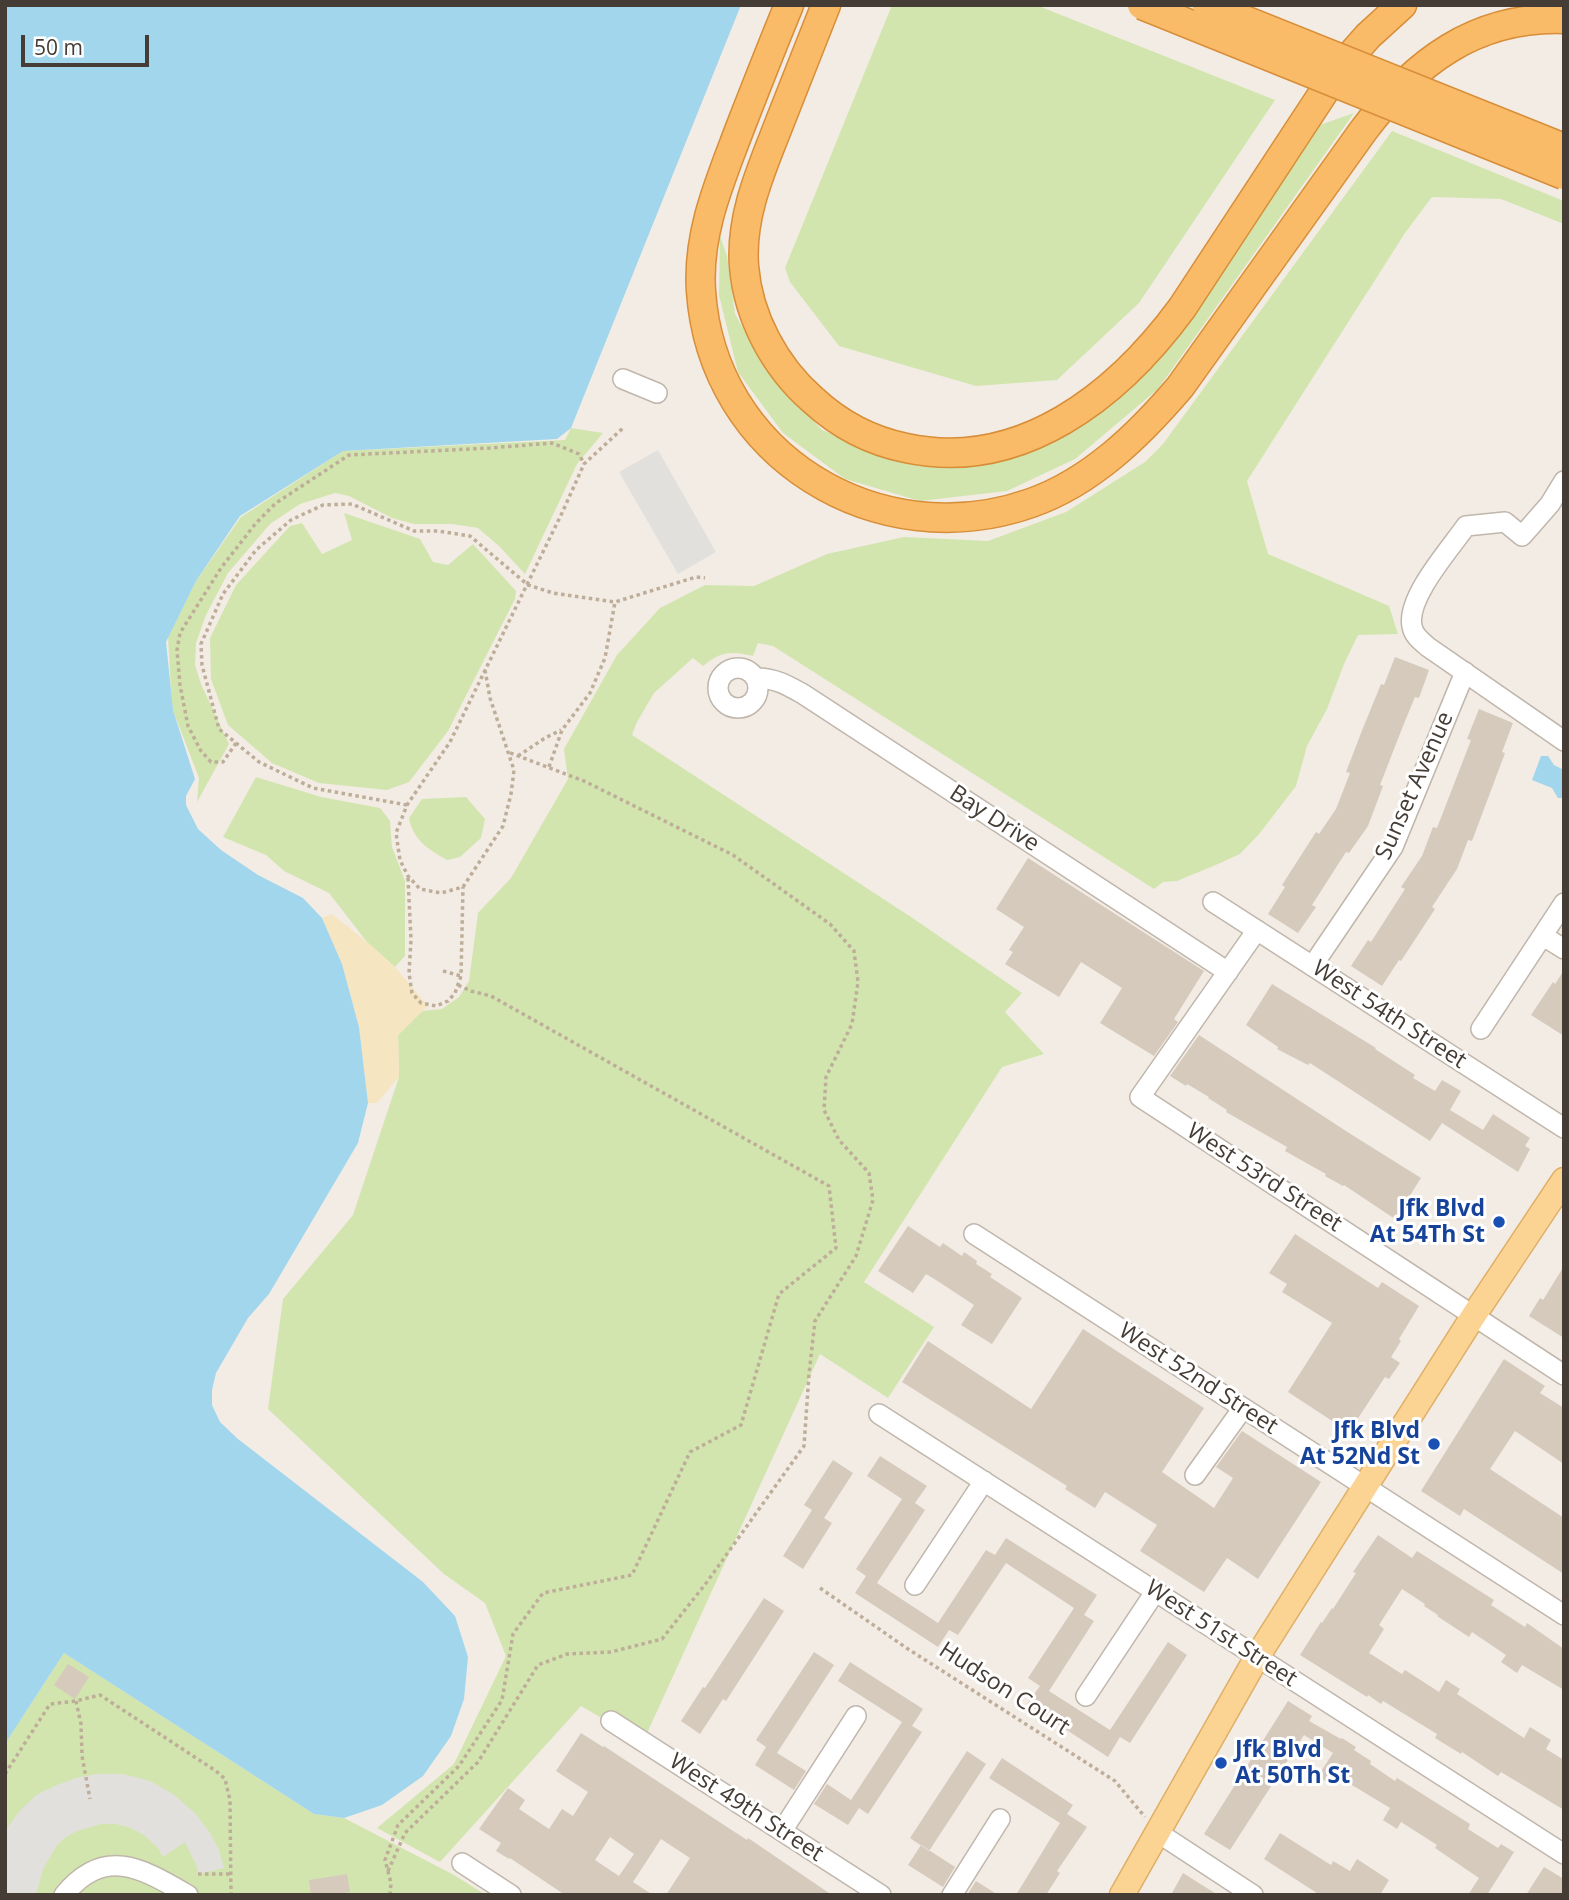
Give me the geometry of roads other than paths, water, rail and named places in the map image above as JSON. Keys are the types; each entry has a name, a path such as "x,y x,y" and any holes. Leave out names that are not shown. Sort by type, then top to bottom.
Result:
{"highway":[{"path":"789,5 721,178 705,230 700,276 709,338 719,369 741,410 771,445 797,468 838,493 866,505 912,516 942,519 988,515 1034,502 1074,482 1114,454 1153,417 1189,376 1363,131 1406,81 1440,53 1483,31 1530,20 1564,19"},
{"path":"826,5 748,210 743,249 750,297 760,327 783,369 804,393 829,413 856,430 886,443 916,450 948,453 995,448 1041,433 1095,399 1130,368 1153,345 1182,307 1339,69 1368,36 1402,5"},
{"path":"1142,5 1564,175"},
{"path":"1207,5 1564,148"}],"main road":[{"path":"1122,1895 1257,1657 1474,1315 1564,1180"}],"street":[{"path":"623,379 657,393"},
{"path":"1564,481 1550,504 1522,536 1505,523 1466,526 1417,594 1412,614 1412,627 1417,637 1564,741"},
{"name":"Sunset Avenue","path":"1313,965 1393,847 1465,672"},
{"name":"Bay Drive","path":"756,678 782,682 803,694 1227,972"},
{"name":"West 54th Street","path":"1213,902 1564,1128"},
{"path":"1481,1029 1564,903"},
{"path":"1227,972 1257,930"},
{"path":"1543,936 1564,949"},
{"name":"West 53rd Street","path":"1227,972 1140,1097 1564,1375"},
{"name":"West 52nd Street","path":"974,1234 1564,1615"},
{"path":"1195,1475 1243,1408"},
{"name":"West 51st Street","path":"879,1414 1564,1854"},
{"path":"915,1585 984,1481"},
{"path":"1086,1696 1155,1591"},
{"path":"782,1831 856,1716"},
{"name":"West 49th Street","path":"611,1721 881,1895"},
{"path":"952,1895 1000,1819"},
{"path":"1157,1832 1253,1895"},
{"path":"462,1863 511,1895"},
{"path":"64,1895 85,1875 100,1868 118,1865 134,1867 153,1875 188,1895"}],"water":[{"path":"5,5 741,5 571,428 557,439 343,451 240,516 196,581 166,642 173,710 195,779 186,796 186,805 198,829 221,850 258,875 303,898 322,918 342,964 359,1027 368,1103 358,1143 269,1294 248,1318 216,1373 212,1405 220,1422 238,1439 423,1582 455,1616 468,1657 464,1699 451,1736 423,1776 382,1805 344,1818 314,1814 64,1653 5,1744"},
{"path":"1541,756 1548,756 1554,765 1564,770 1564,798 1558,798 1552,788 1532,780"}],"place":[{"name":"Jfk Blvd At 54Th St","path":"1499,1222"},
{"name":"Jfk Blvd At 52Nd St","path":"1434,1444"},
{"name":"Jfk Blvd At 50Th St","path":"1221,1763"}]}
